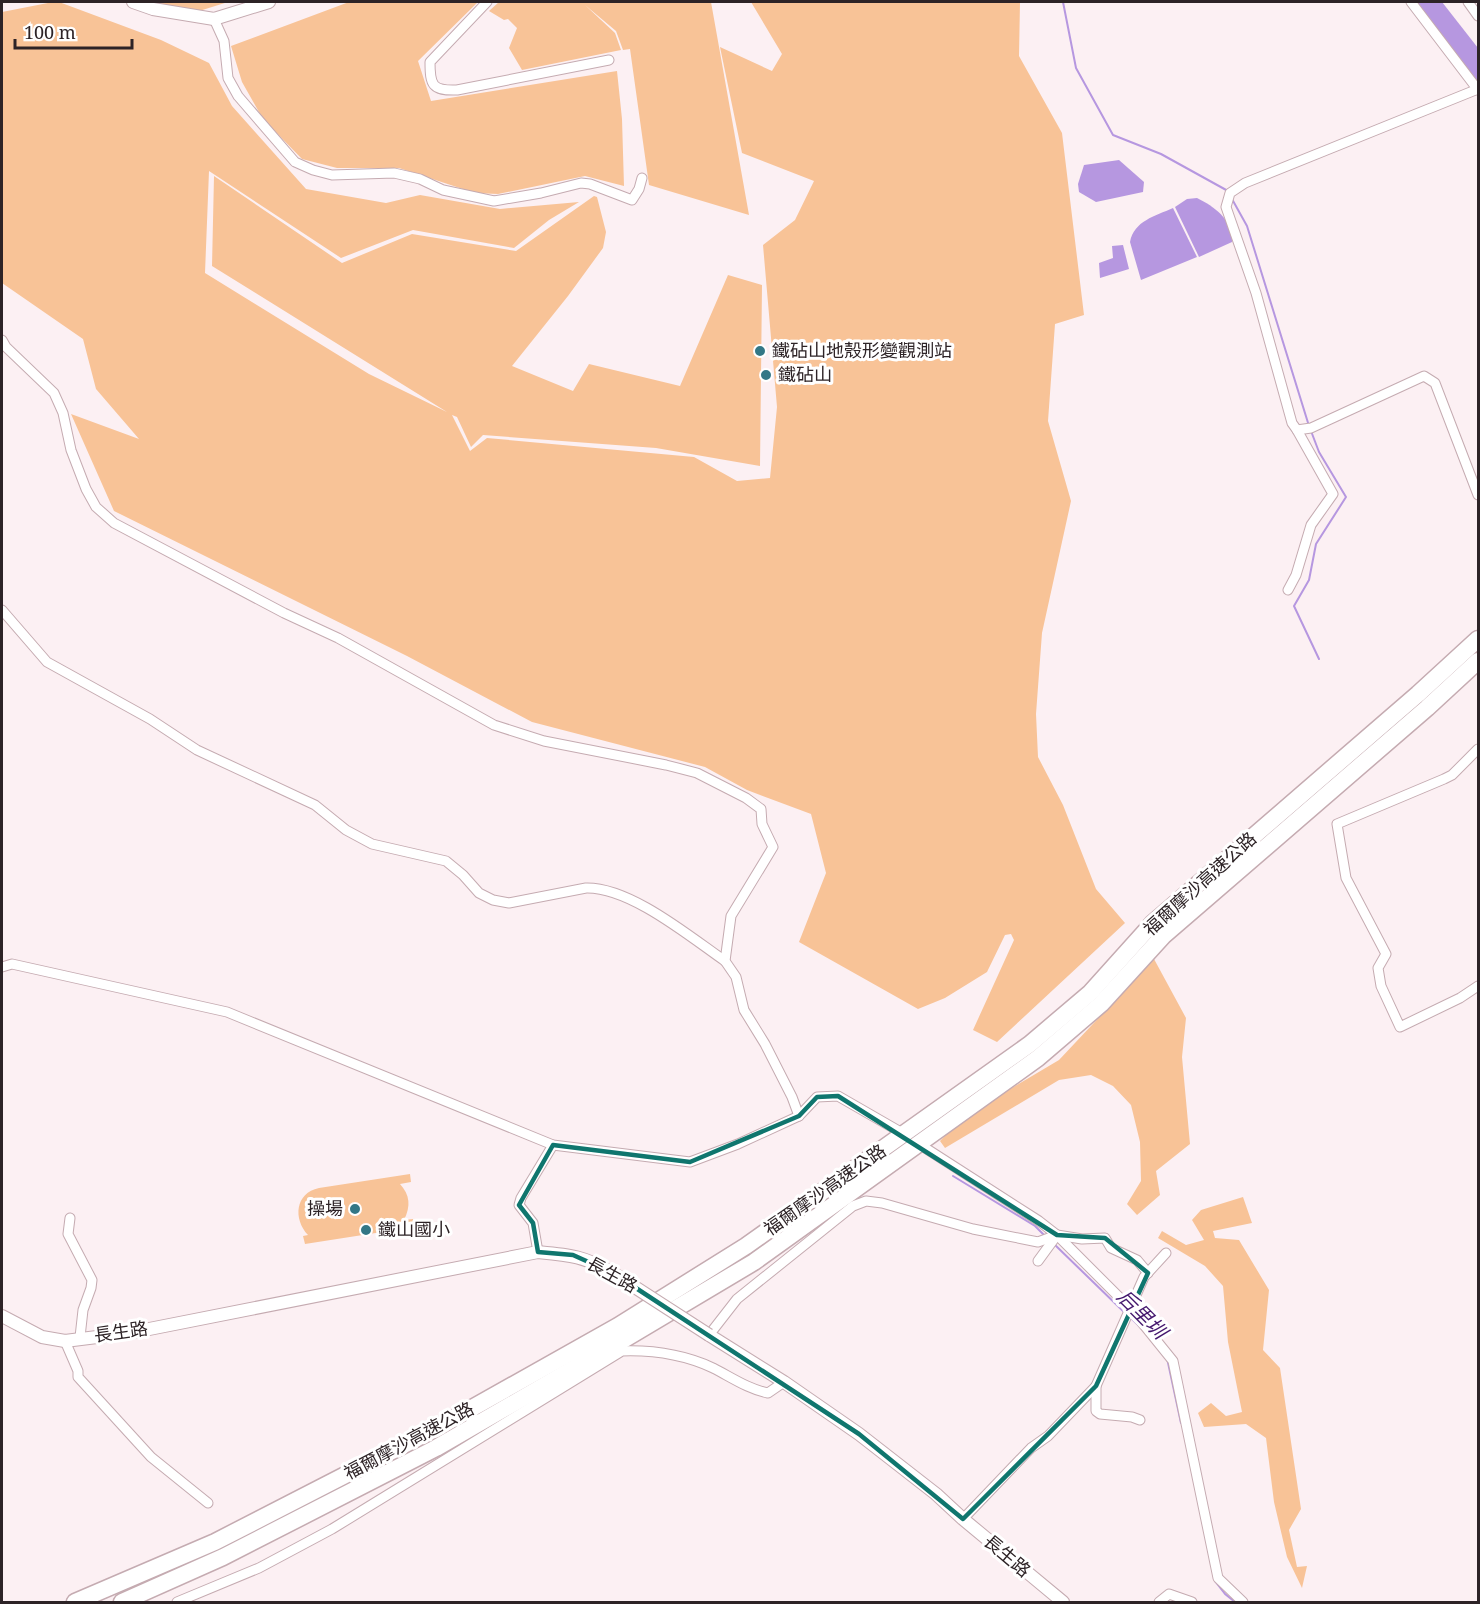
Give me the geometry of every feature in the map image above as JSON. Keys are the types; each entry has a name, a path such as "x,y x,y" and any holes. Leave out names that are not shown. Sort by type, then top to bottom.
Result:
{"highway":[{"name":"福爾摩沙高速公路","path":"75,1602 215,1542 433,1430 618,1326 746,1246 1030,1044 1090,993 1152,924 1419,694 1479,639"},
{"name":"福爾摩沙高速公路","path":"122,1602 223,1557 436,1448 754,1262 1038,1058 1101,1004 1163,936 1479,661"}],"street":[{"path":"133,2 153,9 214,19 269,2"},
{"path":"487,2 430,62 430,80 435,88 442,91 457,90 609,60"},
{"path":"1288,590 1296,575 1311,525 1333,494 1292,423 1256,293 1226,207 1230,192 1245,183 1478,90 1411,2"},
{"path":"1468,2 1479,16"},
{"path":"214,19 224,41 228,78 238,96 295,162 313,170 332,176 394,173 420,179 453,193 494,201 581,183 591,184 632,200 639,189 642,178"},
{"path":"2,340 6,347 54,393 63,413 71,450 86,489 96,507 114,523 284,613 338,638 494,725 544,741 697,773 746,798 761,809 762,824 773,847 731,916 725,961"},
{"path":"1297,430 1311,429 1424,376 1430,378 1435,383 1479,495"},
{"path":"2,610 47,662 150,719 197,750 315,805 346,830 372,844 446,861 479,893 493,900 509,903 595,888 638,902 725,961 736,976 744,1010 792,1096 799,1116"},
{"path":"1479,749 1452,775 1337,824 1346,878 1386,954 1378,968 1382,986 1400,1027 1460,999 1479,986"},
{"path":"2,967 12,964 227,1012 553,1145 690,1162 738,1144 799,1116 817,1097 838,1096 854,1104 946,1160 1057,1235 1131,1309 1173,1361 1218,1578 1243,1602"},
{"path":"538,1252 533,1223 519,1205 553,1145"},
{"path":"709,1335 737,1299 853,1206 866,1201 882,1203 973,1229 1038,1242 1057,1235 1082,1239 1105,1238 1111,1248 1137,1260 1148,1273"},
{"path":"70,1218 68,1233 92,1280 83,1310 80,1338"},
{"path":"1038,1261 1057,1235"},
{"name":"長生路","path":"2,1316 42,1337 65,1341 129,1333 538,1252 573,1255 593,1261 613,1273 784,1382 859,1434 936,1494 1063,1602"},
{"path":"963,1519 1031,1448 1048,1436 1096,1386 1148,1273 1166,1252"},
{"path":"65,1341 78,1371 78,1377 151,1457 208,1503"},
{"path":"177,1602 259,1568 332,1529 622,1351 639,1350 680,1357 712,1368 758,1391 768,1393 784,1382"},
{"path":"1096,1386 1096,1411 1100,1414 1140,1420"},
{"path":"1159,1602 1169,1594 1192,1602"}],"highlighted area":[{"path":"838,1096 1057,1235 1105,1238 1148,1273 1096,1386 963,1519 859,1434 613,1273 573,1255 538,1252 533,1223 519,1205 553,1145 690,1162 799,1116 817,1097"}],"shaded area":[{"path":"59,2 161,40 209,63 232,106 306,189 386,203 420,195 500,209 579,202 549,220 514,248 413,230 341,258 209,171 205,273 369,374 447,412 212,266 214,176 342,263 412,234 516,251 594,196 597,197 606,232 603,248 512,366 573,391 589,364 680,386 728,275 762,285 760,466 656,448 483,435 471,447 457,417 452,415 470,451 487,438 694,457 737,481 770,478 777,407 763,245 795,220 814,181 742,153 720,47 772,71 782,54 751,2 1020,2 1019,56 1062,133 1084,315 1055,324 1048,421 1071,501 1042,633 1036,714 1038,757 1063,805 1096,889 1125,923 997,1042 973,1030 1014,940 1011,934 1005,935 987,972 945,998 918,1009 799,942 826,873 811,814 747,790 705,767 532,722 407,656 114,511 71,414 139,439 96,389 83,339 2,283 2,12"},
{"path":"150,2 228,2 196,12"},
{"path":"349,2 478,2 418,61 431,101 617,71 622,119 624,186 585,176 498,194 475,193 399,168 337,168 302,159 263,119 242,82 231,46"},
{"path":"499,2 711,2 749,215 649,185 630,49 623,50 616,31 585,5 615,33 621,50 522,70 509,48 517,28 508,19 504,20 489,11"},
{"path":"1415,2 1442,2 1478,48 1478,83"},
{"path":"1119,160 1144,182 1143,192 1096,202 1079,192 1078,184 1084,165"},
{"path":"1197,198 1222,215 1232,234 1232,242 1199,257 1175,207 1187,199"},
{"path":"1173,208 1197,257 1141,280 1130,242 1132,235 1146,220"},
{"path":"1123,245 1129,269 1100,278 1099,263 1113,258 1112,246"},
{"path":"1154,959 1186,1018 1182,1057 1190,1144 1156,1171 1160,1195 1137,1215 1127,1204 1141,1181 1140,1142 1131,1105 1113,1086 1091,1075 1059,1080 945,1148 940,1141 963,1117 1059,1060"},
{"path":"410,1174 411,1182 400,1184 406,1192 408,1201 408,1210 404,1220 413,1219 414,1227 305,1244 303,1236 308,1235 300,1222 299,1207 305,1195 311,1191"},
{"path":"1243,1197 1252,1223 1213,1231 1215,1238 1239,1240 1269,1290 1263,1350 1280,1368 1301,1509 1289,1530 1297,1567 1307,1566 1302,1588 1287,1557 1274,1502 1266,1438 1246,1424 1204,1427 1198,1413 1211,1403 1226,1416 1242,1412 1228,1342 1223,1286 1205,1266 1158,1238 1162,1231 1186,1245 1204,1240 1192,1220 1201,1210"}],"waterway":[{"path":"1063,2 1076,68 1113,135 1161,154 1228,191"},
{"path":"1232,199 1247,226 1309,426"},
{"path":"1311,431 1319,452 1346,497 1316,544 1309,580 1294,606 1319,659"},
{"name":"后里圳","path":"953,1176 1035,1226 1044,1235"},
{"name":"后里圳","path":"1053,1243 1124,1312"},
{"name":"后里圳","path":"1131,1318 1142,1329"},
{"name":"后里圳","path":"1167,1358 1181,1423"},
{"name":"后里圳","path":"1215,1581 1235,1602"}],"place":[{"name":"鐵砧山地殼形變觀測站","path":"760,351"},
{"name":"鐵砧山","path":"766,375"},
{"name":"操場","path":"355,1209"},
{"name":"鐵山國小","path":"366,1230"}]}
